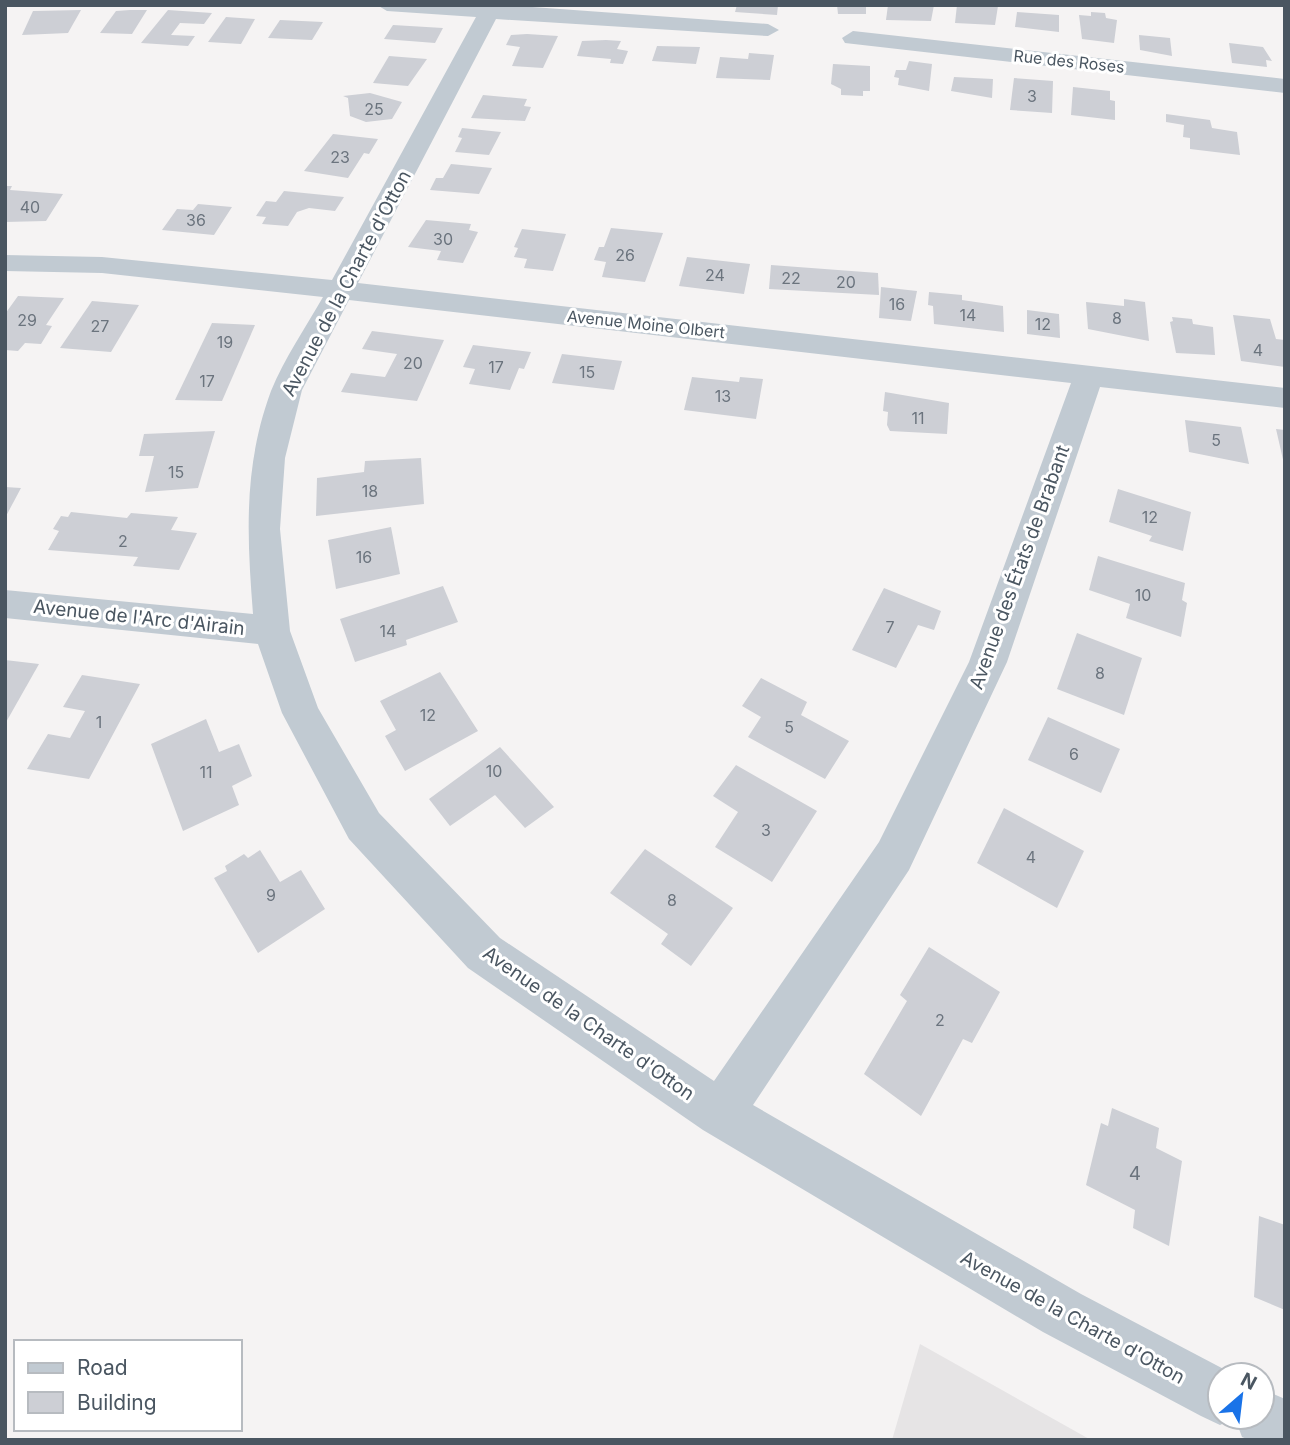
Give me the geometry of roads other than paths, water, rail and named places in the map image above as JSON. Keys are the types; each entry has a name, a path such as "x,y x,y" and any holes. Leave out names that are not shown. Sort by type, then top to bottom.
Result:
{"street":[{"path":"387,5 491,9 768,30"},
{"name":"Avenue de la Charte d'Otton","path":"491,9 286,390 270,458 263,529 272,631 301,713 364,826 484,953 720,1113 1062,1314 1206,1390"},
{"name":"Rue des Roses","path":"853,38 1285,86"},
{"name":"Avenue Moine Olbert","path":"5,263 102,265 342,290 1285,398"},
{"name":"Avenue des États de Brabant","path":"720,1113 894,856 988,663 1089,374"},
{"name":"Avenue de l'Arc d'Airain","path":"5,604 87,610 272,631"}]}
